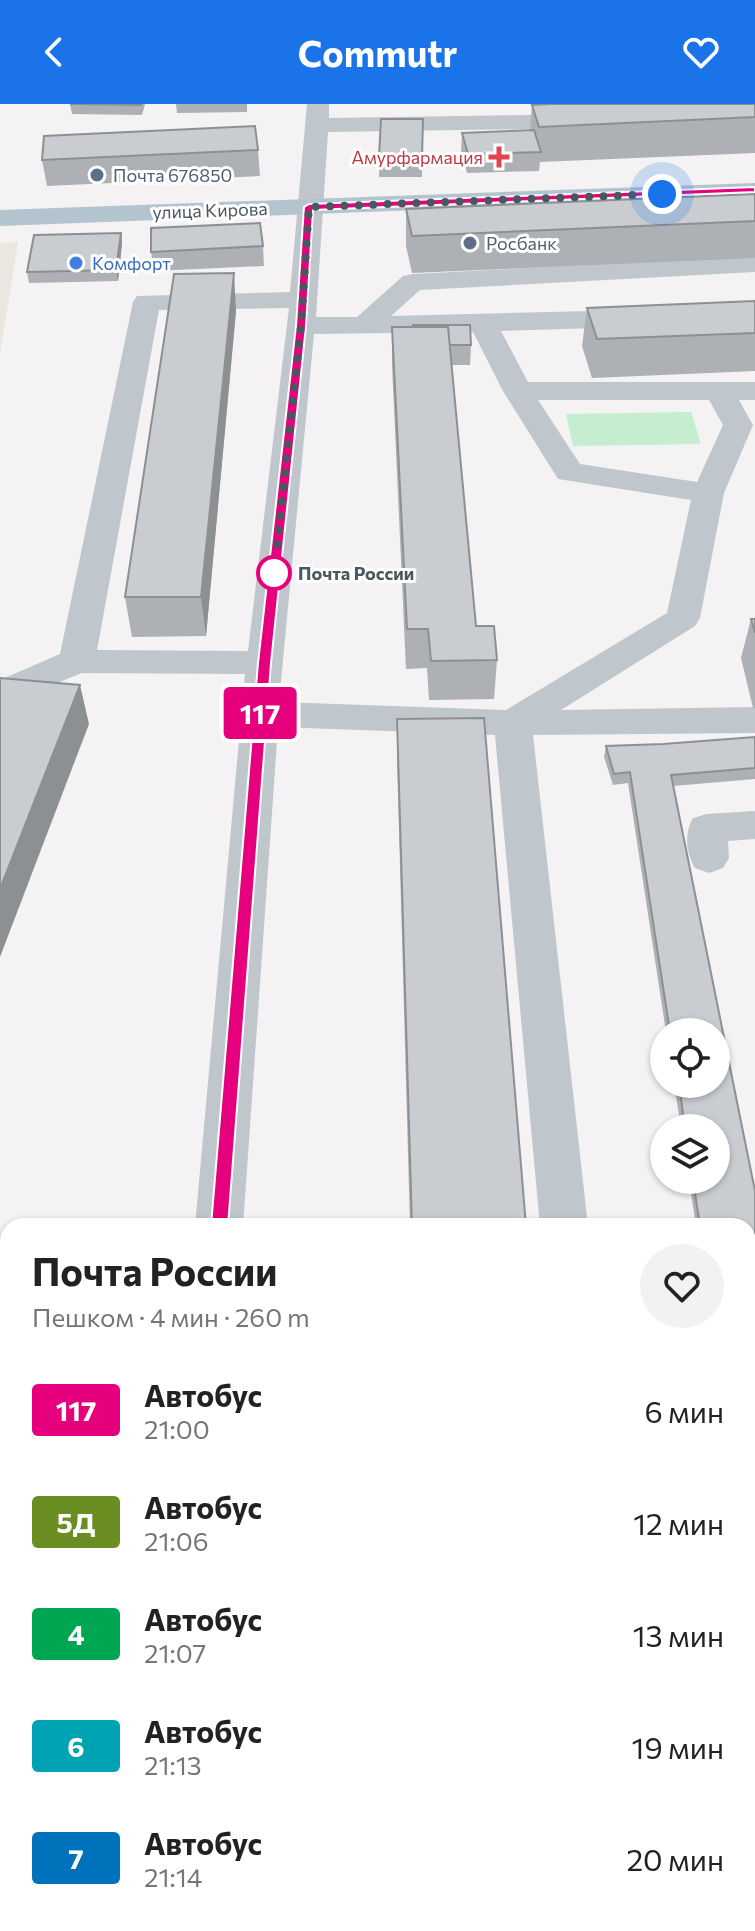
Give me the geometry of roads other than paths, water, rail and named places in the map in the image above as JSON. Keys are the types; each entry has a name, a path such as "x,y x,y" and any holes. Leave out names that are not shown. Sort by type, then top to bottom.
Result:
{"main road":[{"name":"улица Кирова","path":"0,218 755,190"}],"street":[{"path":"220,1218 264,663 302,313 316,115 453,125 612,120"},
{"path":"364,325 413,282 755,264"},
{"path":"77,661 147,302 302,313 364,325 755,315"},
{"path":"483,323 518,391 569,472 708,493"},
{"path":"513,723 683,618 708,493 738,425 719,390"},
{"path":"518,391 755,391"},
{"path":"0,694 77,661 264,663"},
{"path":"260,714 513,723 755,720"},
{"path":"513,723 563,1218"},
{"path":"709,858 707,828 755,825"}],"place":[{"name":"Амурфармация","path":"499,157"},
{"name":"Почта 676850","path":"97,175"},
{"name":"Росбанк","path":"470,243"},
{"name":"Комфорт","path":"76,263"},
{"name":"Почта России","path":"274,573"}]}
